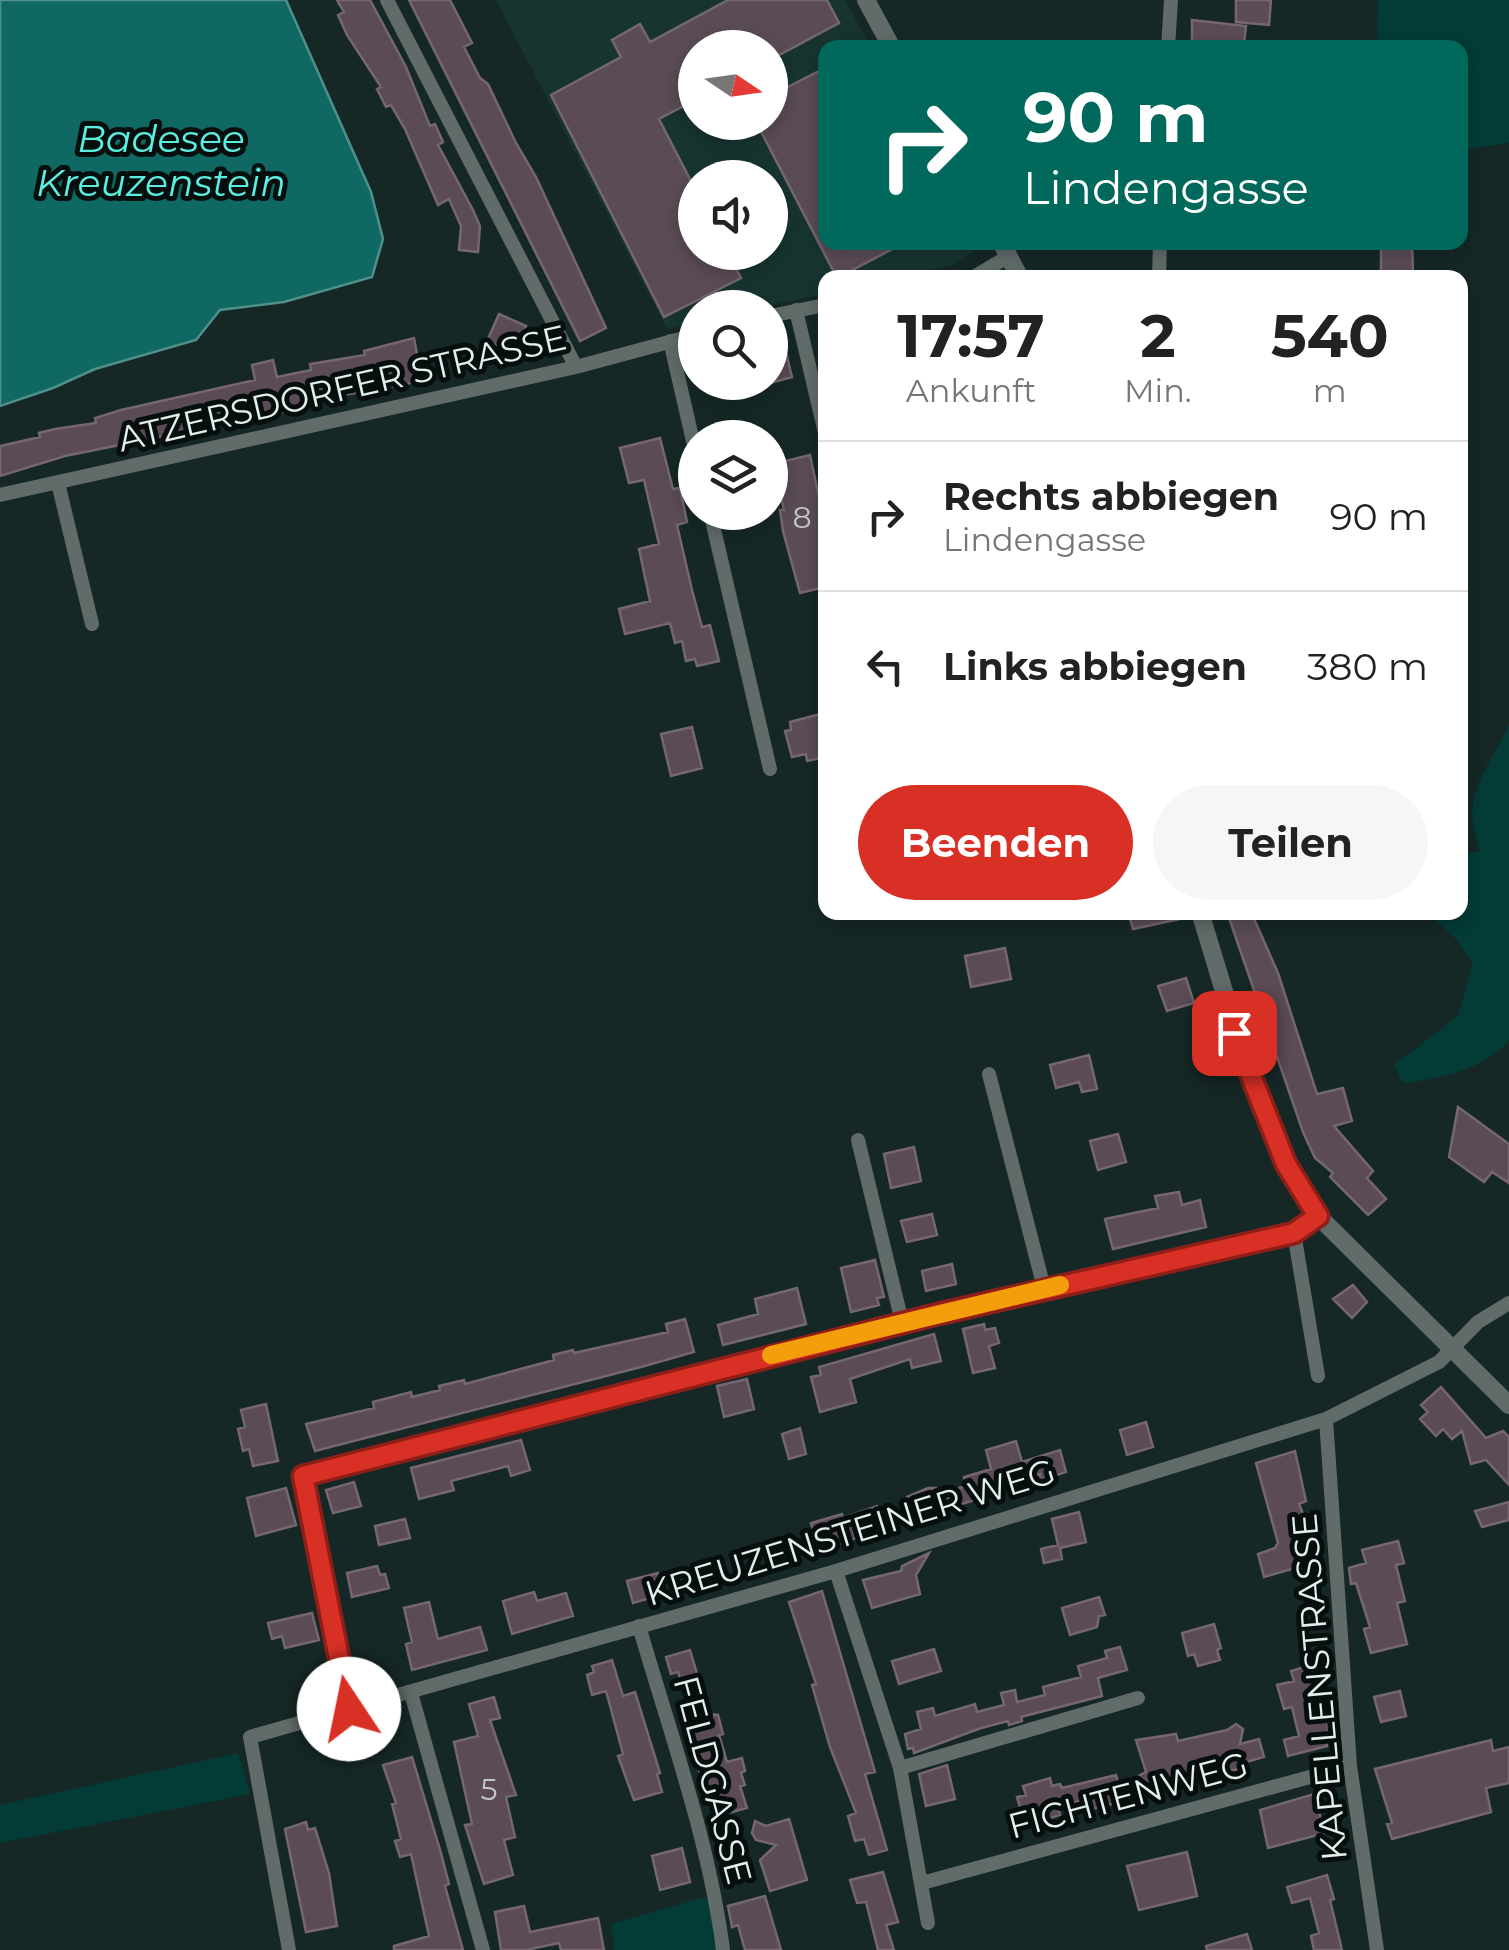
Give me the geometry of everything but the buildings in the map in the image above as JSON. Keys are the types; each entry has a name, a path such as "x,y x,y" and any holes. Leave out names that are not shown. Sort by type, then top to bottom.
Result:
{"street":[{"path":"387,0 576,367"},
{"path":"866,0 888,40"},
{"path":"1168,40 1171,0"},
{"path":"981,270 1005,250"},
{"path":"788,312 818,305"},
{"path":"796,310 818,403"},
{"name":"ATZERSDORFER STRASSE","path":"0,495 576,367 678,339"},
{"path":"670,341 688,420"},
{"path":"58,483 92,624"},
{"path":"714,530 770,770"},
{"path":"1202,920 1253,1087 1286,1164 1318,1216 1509,1405"},
{"path":"989,1074 1044,1288"},
{"path":"858,1140 902,1322"},
{"path":"349,1709 303,1476 902,1322 1294,1233 1318,1216"},
{"path":"1294,1233 1318,1376"},
{"name":"KREUZENSTEINER WEG","path":"289,1950 250,1737 836,1571 1326,1419 1439,1362 1478,1322 1509,1302"},
{"name":"KAPELLENSTRASSE","path":"1326,1419 1350,1766 1377,1950"},
{"path":"836,1571 900,1768 928,1924"},
{"name":"FELDGASSE","path":"639,1626 695,1817 717,1904 723,1950"},
{"path":"411,1693 483,1950"},
{"path":"900,1768 1138,1698"},
{"name":"FICHTENWEG","path":"922,1882 1350,1766"}],"shaded area":[{"path":"496,0 845,0 867,40 818,40 818,250 975,250 954,265 930,270 818,270 818,295 788,302 788,290 678,290 678,326 667,329"},
{"path":"1378,0 1509,0 1509,143 1468,149 1468,40 1377,40"},
{"path":"1509,724 1509,1040 1475,1065 1403,1083 1394,1065 1458,1016 1473,963 1436,920 1468,920 1468,852 1480,852 1472,818 1481,780"},
{"path":"238,1753 250,1794 0,1843 0,1805"},
{"path":"705,1897 710,1903 717,1950 614,1950 611,1924"}],"water":[{"name":"Badesee Kreuzenstein","path":"0,0 286,0 371,192 383,239 372,277 284,302 220,310 196,340 95,369 0,406"}],"slow traffic":[{"path":"771,1355 1060,1285"}],"route":[{"path":"349,1709 303,1476 1044,1288 1152,1268 1294,1233 1318,1216 1286,1164 1234,1033"}]}
